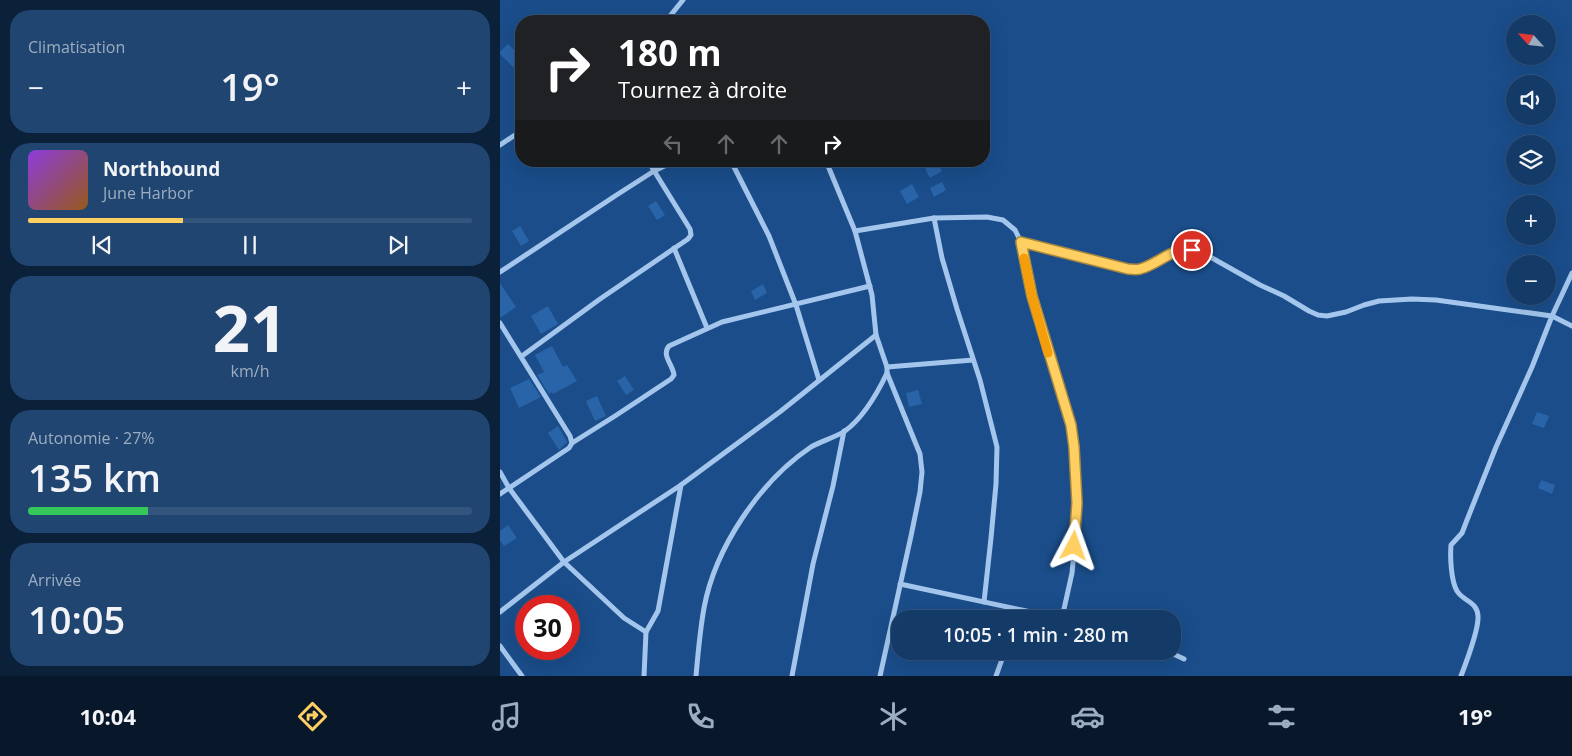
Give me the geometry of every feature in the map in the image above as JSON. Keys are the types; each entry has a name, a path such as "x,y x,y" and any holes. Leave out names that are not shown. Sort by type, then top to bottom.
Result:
{"street":[{"path":"671,15 683,0"},
{"path":"500,146 515,135"},
{"path":"522,356 600,299 688,239 691,235 690,229 652,167"},
{"path":"500,272 662,167"},
{"path":"734,167 769,236 796,305 819,380"},
{"path":"829,167 856,231 870,286 876,335 887,370 920,454 922,472 918,501 880,676"},
{"path":"856,231 934,218 987,217 1003,220 1015,230 1021,242 1032,296 1071,425 1074,447 1077,503 1076,532 1072,573 1065,610"},
{"path":"934,218 942,258 974,360 997,447 991,538 984,602"},
{"path":"1021,242 1128,269 1139,269 1184,248 1205,254 1318,315 1327,316 1346,312 1379,301 1412,299 1463,303 1552,316 1572,326"},
{"path":"674,248 707,328"},
{"path":"1461,676 1479,618 1472,602 1463,598 1454,584 1451,545 1462,533 1496,447 1572,273"},
{"path":"500,494 569,448 572,443 671,378 674,375 673,370 666,354 669,346 722,322 870,286"},
{"path":"500,323 570,436 572,443"},
{"path":"500,612 564,562 681,485 876,335"},
{"path":"887,370 974,360"},
{"path":"696,676 706,600 713,576 734,530 749,508 786,468 811,447 844,431 864,411 878,392 887,370"},
{"path":"792,676 813,564 833,486 844,431"},
{"path":"500,472 509,488 564,562 624,618 646,632"},
{"path":"644,676 646,632 658,611 681,485"},
{"path":"900,584 1018,610"},
{"path":"500,646 522,676"},
{"path":"996,676 1002,660"}],"building":[{"path":"508,44 515,51 515,69 500,54"},
{"path":"940,167 942,171 930,178 925,169"},
{"path":"942,182 946,190 934,197 930,188"},
{"path":"912,184 919,197 907,204 900,191"},
{"path":"656,201 665,215 657,220 648,206"},
{"path":"520,226 529,241 521,246 512,231"},
{"path":"500,283 516,307 500,318"},
{"path":"763,284 767,293 755,300 751,291"},
{"path":"548,306 558,324 541,334 531,316"},
{"path":"552,346 563,367 567,365 577,381 553,394 552,392 549,394 537,375 544,372 535,355"},
{"path":"625,376 634,390 626,395 617,381"},
{"path":"529,379 541,397 519,408 510,388"},
{"path":"918,390 922,404 909,407 906,393"},
{"path":"597,396 606,416 595,421 586,401"},
{"path":"1537,412 1549,416 1544,428 1532,424"},
{"path":"558,426 567,442 559,450 548,433"},
{"path":"1541,480 1555,485 1552,494 1538,488"},
{"path":"508,525 517,538 504,546 500,540 500,531"}],"slow traffic":[{"path":"1024,258 1032,296 1048,353"}],"route":[{"path":"1074,546 1077,503 1071,425 1032,296 1021,242 1128,269 1139,269 1184,248 1192,250"}]}
